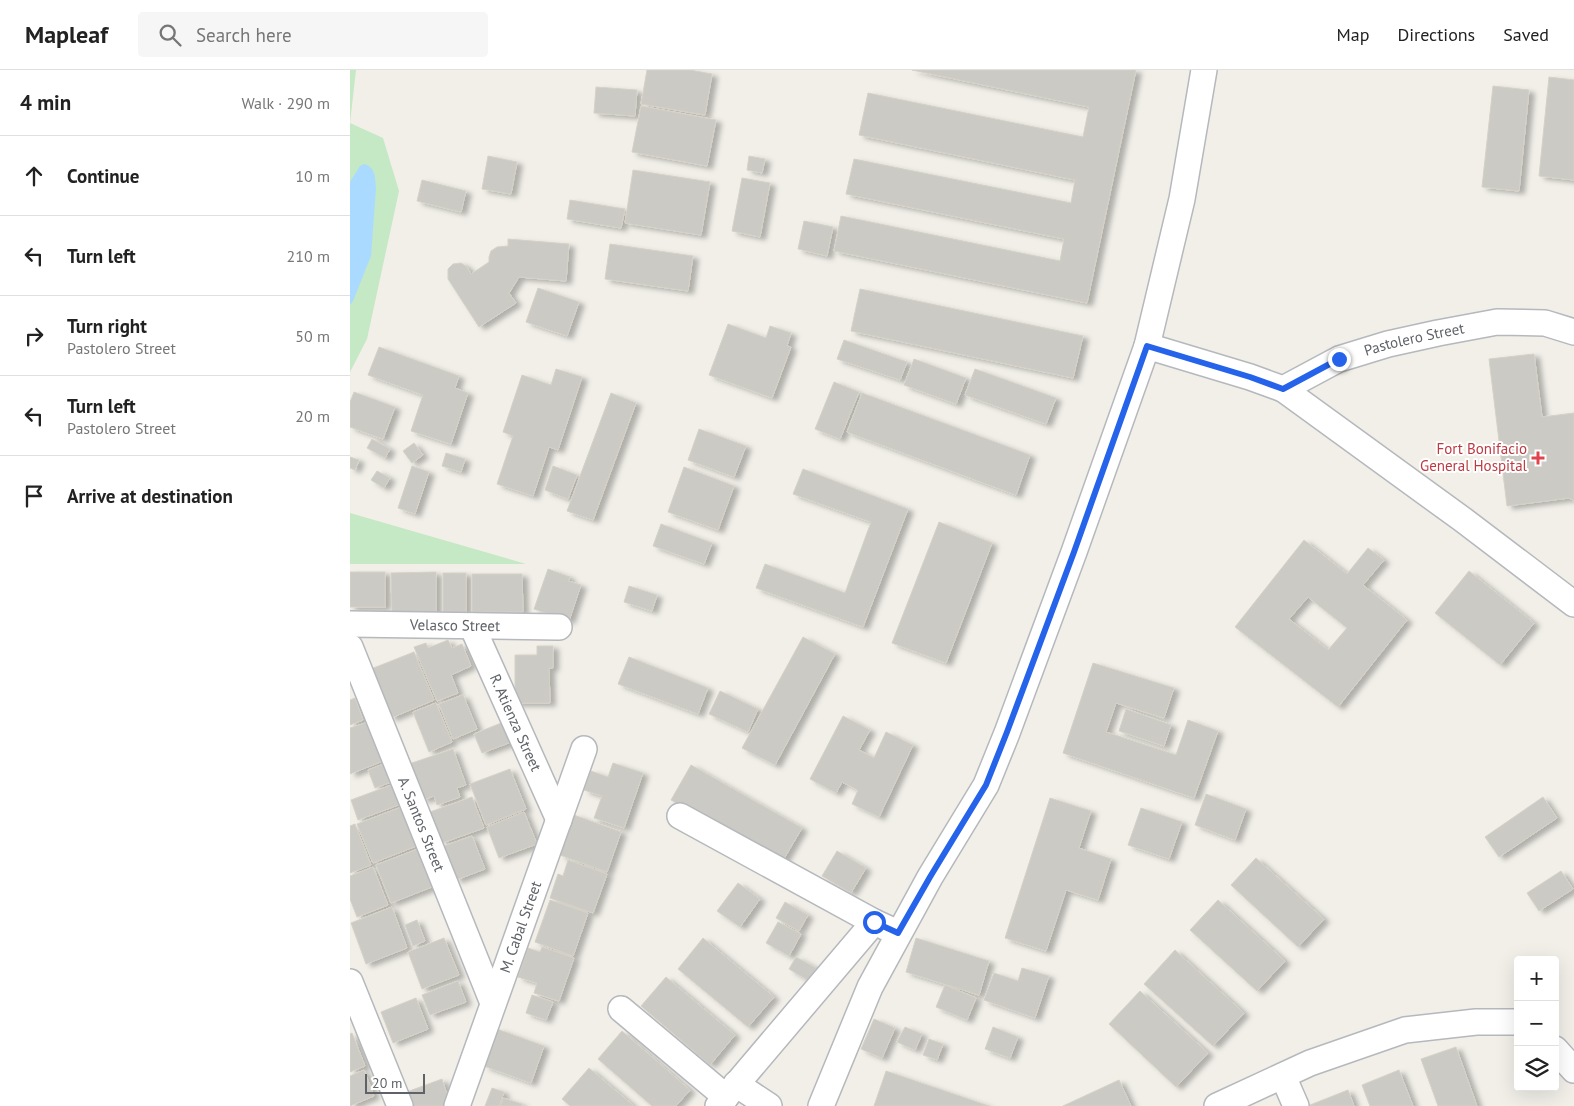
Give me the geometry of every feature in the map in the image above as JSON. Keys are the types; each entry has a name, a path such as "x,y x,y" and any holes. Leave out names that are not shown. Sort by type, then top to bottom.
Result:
{"street":[{"path":"821,1106 870,987 930,877 986,785 1071,561 1147,346 1182,199 1204,70"},
{"name":"Pastolero Street","path":"1283,389 1339,359 1388,344 1438,333 1497,322 1545,323 1574,332"},
{"path":"1147,346 1283,389 1462,519 1574,604"},
{"name":"Velasco Street","path":"350,624 559,627"},
{"name":"R. Atienza Street","path":"472,626 559,820"},
{"name":"A. Santos Street","path":"350,647 493,1003"},
{"name":"M. Cabal Street","path":"457,1106 584,748"},
{"path":"680,816 874,922 898,933"},
{"path":"727,1096 874,922"},
{"path":"353,996 400,1106"},
{"path":"621,1009 727,1096 769,1106"},
{"path":"1217,1106 1310,1063 1405,1030 1476,1022 1514,1022"},
{"path":"1559,1053 1574,1070"},
{"path":"1283,1076 1296,1106"}],"green space":[{"path":"350,70 356,70 350,123"},
{"path":"350,123 383,138 399,191 367,339 350,372"},
{"path":"350,513 526,564 350,564"}],"water":[{"path":"364,164 373,171 376,188 371,256 350,305 350,182 360,166"}],"building":[{"path":"647,70 690,70 712,74 705,115 641,104"},
{"path":"912,70 1136,70 1087,303 834,251 841,216 1060,261 1064,239 846,194 854,159 1071,203 1075,180 859,135 868,93 1083,137 1089,107"},
{"path":"1549,77 1574,80 1574,180 1539,176"},
{"path":"1493,86 1529,90 1519,191 1482,187"},
{"path":"596,87 637,90 635,116 594,113"},
{"path":"641,106 716,120 707,166 632,152"},
{"path":"488,156 517,162 511,194 482,189"},
{"path":"749,156 765,159 762,173 747,170"},
{"path":"633,170 710,182 701,235 625,223"},
{"path":"742,178 770,183 760,237 732,231"},
{"path":"422,180 466,191 461,212 417,201"},
{"path":"570,200 625,209 621,228 567,219"},
{"path":"804,221 833,227 827,256 798,249"},
{"path":"508,239 569,244 566,281 519,277 509,293 516,303 479,327 448,279 448,269 453,264 461,263 467,267 471,274 489,262 491,251 497,247 508,246"},
{"path":"610,244 693,256 688,291 605,279"},
{"path":"538,288 579,302 567,336 526,322"},
{"path":"860,289 1083,336 1073,378 851,331"},
{"path":"728,324 766,338 770,326 791,333 787,346 791,347 772,398 709,375"},
{"path":"844,340 907,362 900,380 837,359"},
{"path":"379,347 459,376 455,388 468,393 451,444 411,431 423,395 368,375"},
{"name":"Fort Bonifacio General Hospital","path":"1534,354 1542,417 1574,413 1574,501 1569,498 1507,506 1489,359"},
{"path":"914,359 966,378 956,404 904,385"},
{"path":"556,369 582,377 558,450 549,447 533,496 497,484 513,436 503,432 522,375 551,385"},
{"path":"975,369 1056,398 1046,424 965,395"},
{"path":"834,382 859,392 840,439 815,429"},
{"path":"354,392 395,407 383,439 350,427 350,402"},
{"path":"611,393 636,403 593,520 567,511"},
{"path":"862,393 1030,455 1016,495 847,432"},
{"path":"699,429 746,446 734,477 688,460"},
{"path":"372,439 390,449 385,458 367,448"},
{"path":"414,443 423,455 412,463 403,451"},
{"path":"446,453 465,459 461,472 442,466"},
{"path":"350,457 359,460 355,470 350,468"},
{"path":"412,466 429,472 415,514 398,508"},
{"path":"553,466 577,475 568,499 545,490"},
{"path":"684,467 734,486 718,530 668,512"},
{"path":"803,469 908,509 863,627 756,588 765,564 845,593 871,522 793,494"},
{"path":"377,471 390,478 384,488 371,480"},
{"path":"939,522 992,543 946,663 892,643"},
{"path":"661,524 712,543 704,564 653,546"},
{"path":"1304,540 1347,574 1368,548 1384,560 1363,585 1407,620 1338,707 1235,627","holes":["1308,597 1347,628 1328,650 1289,619"]},
{"path":"548,569 570,577 568,581 581,585 569,621 534,609"},
{"path":"1469,571 1534,623 1500,665 1435,613"},
{"path":"350,572 385,572 385,607 350,607"},
{"path":"436,572 436,613 392,613 391,573"},
{"path":"443,573 466,573 466,612 443,612"},
{"path":"472,574 522,574 523,612 472,612"},
{"path":"629,586 657,595 652,611 624,602"},
{"path":"803,637 835,654 775,765 742,748"},
{"path":"448,640 452,648 462,644 471,666 451,675 458,693 437,701 414,647 426,643 428,648"},
{"path":"537,646 553,646 553,668 549,668 550,703 515,703 515,655 537,655"},
{"path":"414,652 434,700 391,718 371,669"},
{"path":"629,657 708,688 698,714 618,684"},
{"path":"1093,663 1174,688 1164,718 1116,703 1106,732 1176,755 1188,720 1218,731 1194,798 1063,753"},
{"path":"720,691 758,709 748,732 709,714"},
{"path":"463,695 477,729 453,739 439,704"},
{"path":"355,698 363,720 350,725 350,700"},
{"path":"436,703 452,742 429,752 413,712"},
{"path":"1126,709 1171,725 1164,746 1119,731"},
{"path":"843,716 870,730 859,750 874,758 886,732 913,745 879,817 852,804 858,790 842,782 836,793 810,779"},
{"path":"506,721 514,741 482,753 474,734"},
{"path":"368,722 383,761 350,774 350,728"},
{"path":"453,749 466,785 457,788 460,797 437,805 434,796 423,800 409,764"},
{"path":"386,763 394,781 375,788 368,770"},
{"path":"613,763 643,773 624,828 594,818 602,796 584,790 591,771 608,777"},
{"path":"691,765 802,828 782,862 671,800"},
{"path":"510,769 526,809 486,825 470,784"},
{"path":"394,784 401,804 358,820 351,800"},
{"path":"1206,794 1246,809 1235,840 1195,825"},
{"path":"472,797 484,828 442,843 430,812"},
{"path":"1543,797 1557,818 1499,857 1485,837"},
{"path":"1050,798 1091,811 1079,848 1111,859 1098,900 1066,890 1046,951 1005,938"},
{"path":"404,806 419,845 373,863 357,824"},
{"path":"1141,808 1182,822 1169,859 1128,845"},
{"path":"524,812 537,844 499,858 487,827"},
{"path":"574,815 621,832 607,872 560,855"},
{"path":"355,824 371,865 350,873 350,826"},
{"path":"472,836 485,869 456,880 444,846"},
{"path":"418,849 432,887 391,903 376,865"},
{"path":"837,851 866,868 851,893 822,876"},
{"path":"1256,858 1324,919 1298,947 1231,885"},
{"path":"568,860 607,874 593,913 550,898 558,874 563,876"},
{"path":"373,867 388,905 357,917 350,899 350,876"},
{"path":"1561,871 1573,889 1539,911 1527,893"},
{"path":"738,883 760,899 740,927 717,911"},
{"path":"550,900 588,913 573,956 535,942"},
{"path":"1218,900 1285,961 1257,991 1190,930"},
{"path":"785,902 808,915 799,931 776,918"},
{"path":"392,907 407,948 366,964 351,923"},
{"path":"417,920 425,941 413,946 405,925"},
{"path":"778,922 801,934 789,956 766,943"},
{"path":"444,938 459,975 422,989 408,952"},
{"path":"703,938 774,997 748,1027 678,969"},
{"path":"916,938 989,961 979,995 906,972"},
{"path":"542,947 574,958 559,1001 534,993 537,983 518,977 528,948 540,952"},
{"path":"1175,950 1244,1013 1213,1046 1144,984"},
{"path":"796,957 816,968 809,981 789,969"},
{"path":"1022,968 1049,976 1035,1018 984,1000 994,973 1018,981"},
{"path":"666,977 735,1035 710,1065 641,1006"},
{"path":"458,981 466,1002 430,1015 422,995"},
{"path":"945,985 976,998 967,1020 936,1007"},
{"path":"1140,991 1208,1053 1176,1087 1109,1024"},
{"path":"532,995 553,1002 546,1020 526,1013"},
{"path":"416,998 428,1029 393,1043 381,1012"},
{"path":"874,1019 895,1028 882,1058 861,1049"},
{"path":"905,1027 922,1034 915,1050 897,1042"},
{"path":"993,1027 1018,1037 1010,1058 985,1049"},
{"path":"497,1029 544,1046 531,1083 484,1066"},
{"path":"622,1031 690,1090 676,1106 652,1106 598,1059"},
{"path":"352,1033 365,1066 350,1072 350,1034"},
{"path":"929,1039 943,1044 937,1060 923,1055"},
{"path":"1456,1047 1477,1106 1438,1106 1421,1059"},
{"path":"589,1068 634,1106 570,1106 562,1099"},
{"path":"364,1070 374,1096 350,1106 350,1076"},
{"path":"1399,1070 1413,1106 1370,1106 1362,1085"},
{"path":"886,1071 989,1106 874,1106"},
{"path":"442,1079 448,1098 445,1106 409,1106 404,1093"},
{"path":"1119,1080 1131,1106 1063,1106"},
{"path":"492,1088 504,1092 499,1106 485,1106"},
{"path":"1348,1090 1354,1106 1310,1105"},
{"path":"503,1098 522,1104 522,1106 501,1106"}],"place":[{"name":"Fort Bonifacio General Hospital","path":"1538,458"}],"route":[{"path":"874,922 898,933 986,785 1074,552 1147,346 1283,389 1339,359"}]}
